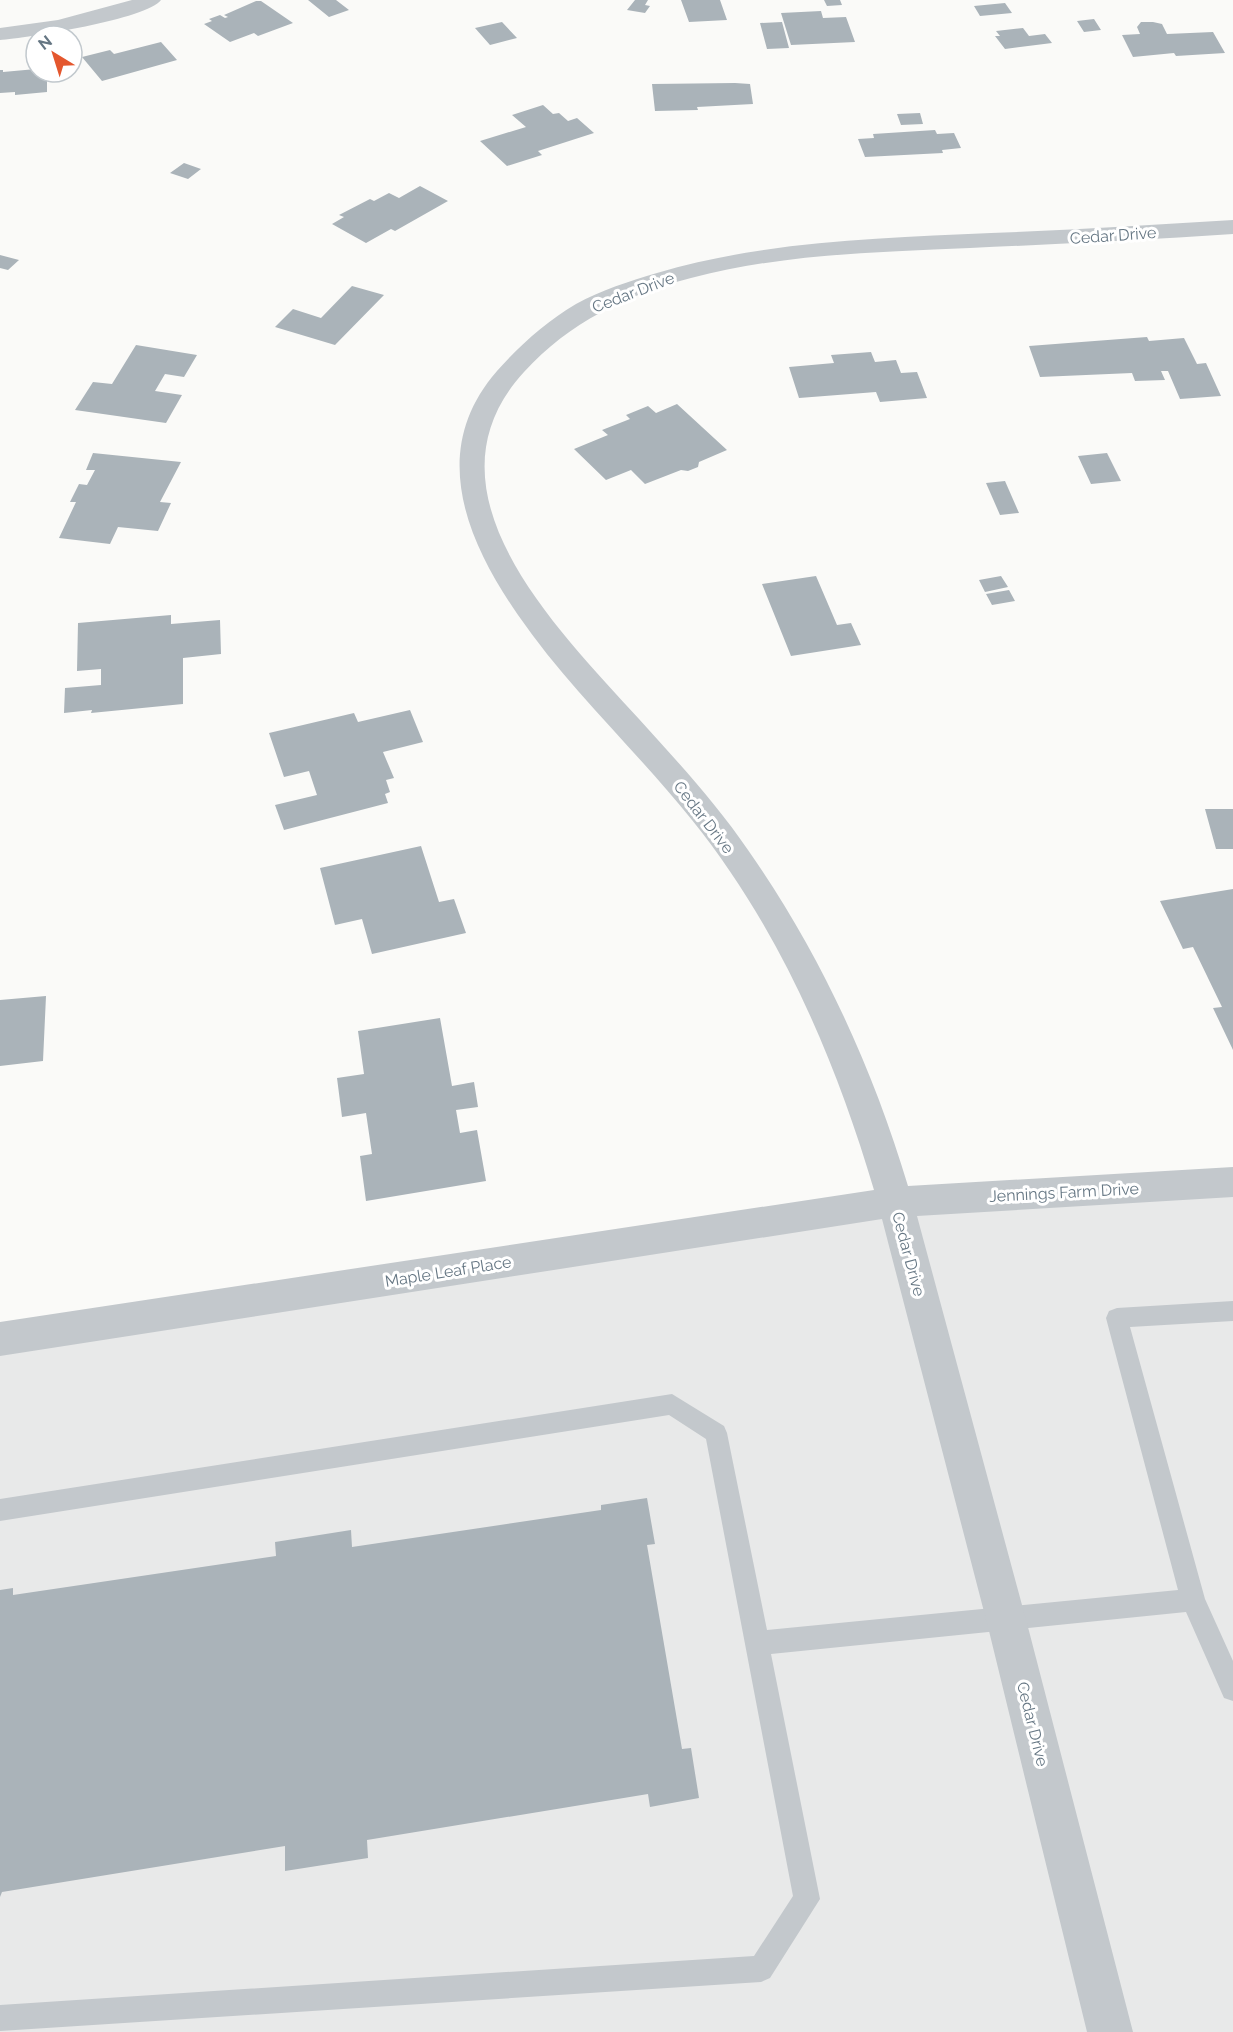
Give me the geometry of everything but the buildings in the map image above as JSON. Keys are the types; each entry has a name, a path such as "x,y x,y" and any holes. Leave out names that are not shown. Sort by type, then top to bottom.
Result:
{"street":[{"path":"0,34 60,27 151,0"},
{"name":"Cedar Drive","path":"1110,2032 1007,1618 890,1180 861,1096 826,1013 797,955 744,869 709,820 537,621 500,566 480,521 472,488 471,457 476,429 486,404 498,385 552,331 593,305 648,284 710,265 772,256 901,244 1062,238 1233,227"},
{"name":"Jennings Farm Drive","path":"896,1202 1233,1182"},
{"name":"Maple Leaf Place","path":"0,1339 896,1202"}],"lane":[{"path":"1233,1311 1117,1318 1193,1600 1233,1689"},
{"path":"0,1510 672,1404 716,1433 807,1899 760,1969 0,2018"},
{"path":"757,1643 1193,1600"}],"shaded area":[{"path":"1233,1182 1233,2032 0,2032 0,1339 896,1202"}]}
